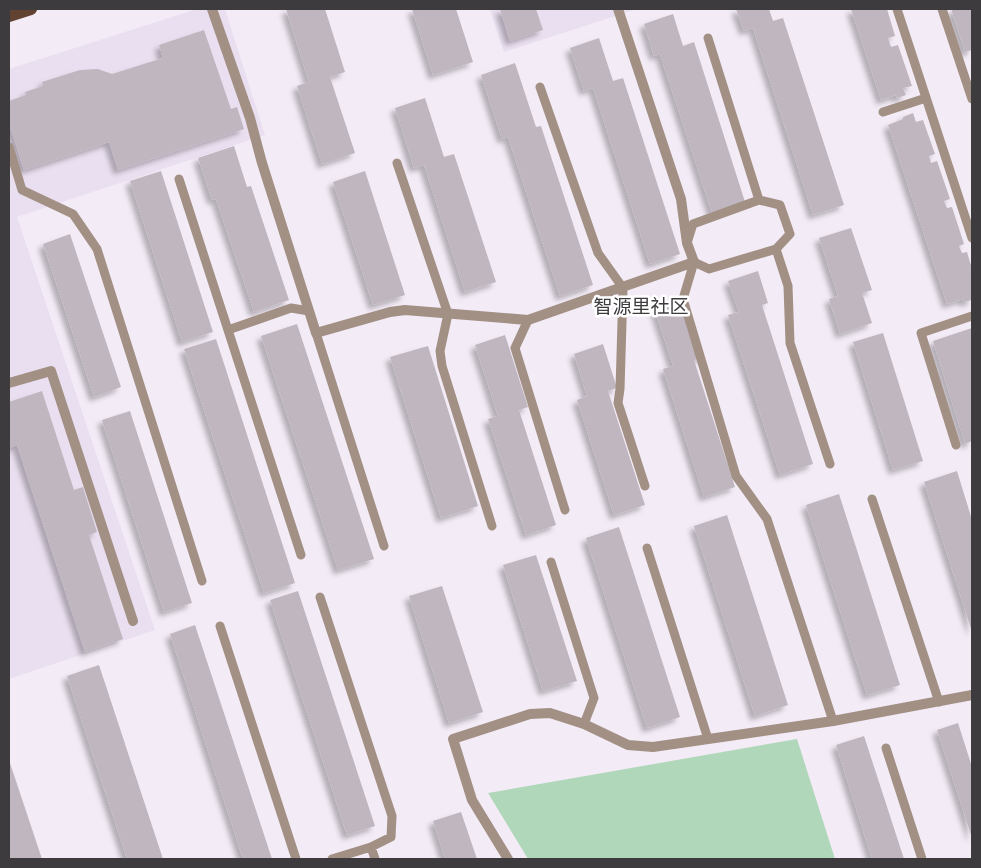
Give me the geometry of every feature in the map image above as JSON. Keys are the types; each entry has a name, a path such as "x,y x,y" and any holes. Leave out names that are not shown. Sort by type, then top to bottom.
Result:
{"main road":[{"path":"9,16 31,9"}],"street":[{"path":"212,9 250,118 262,163 316,333 390,312 405,310 528,320 694,262 687,243 681,199 618,9"},
{"path":"9,383 51,371 133,621"},
{"path":"508,859 472,800 453,738 530,714 550,713 584,724 628,745 653,747 833,721 972,696"}],"lane":[{"path":"897,9 972,238"},
{"path":"942,9 972,99"},
{"path":"708,38 759,200"},
{"path":"540,87 598,254 623,288 618,403 645,486"},
{"path":"883,112 926,98"},
{"path":"9,148 22,190 73,214 97,249 202,581"},
{"path":"397,162 448,314 440,351 442,366 492,526"},
{"path":"179,179 301,555"},
{"path":"687,243 693,224 759,200 780,205 790,234 776,249 709,269 694,262 683,299 736,476 767,519 833,721"},
{"path":"776,249 788,286 790,343 830,464"},
{"path":"228,330 291,308 309,311"},
{"path":"956,445 920,334 972,316"},
{"path":"528,320 515,348 564,510"},
{"path":"316,333 384,546"},
{"path":"872,499 939,702"},
{"path":"647,548 708,739"},
{"path":"551,562 594,698 584,724"},
{"path":"320,597 392,816 391,837 372,847 332,859"},
{"path":"220,626 296,859"},
{"path":"886,748 922,859"},
{"path":"372,847 375,859"}],"shaded area":[{"path":"197,9 225,9 265,135 17,217 155,630 9,679 9,69"},
{"path":"490,9 637,9 504,52"}],"green space":[{"path":"797,739 835,859 528,859 488,793"}],"building":[{"path":"286,9 325,9 345,72 330,77 355,153 322,164 297,86 309,82"},
{"path":"412,9 456,9 473,62 433,75"},
{"path":"500,9 536,9 543,30 510,41"},
{"path":"736,9 769,9 773,21 783,18 844,205 813,215 753,28 744,31"},
{"path":"851,9 887,9 895,36 888,38 891,47 898,45 912,86 903,88 906,95 897,98 896,95 881,100"},
{"path":"951,9 972,9 972,50 965,52"},
{"path":"673,14 683,46 694,42 745,202 712,213 660,54 654,56 644,24"},
{"path":"204,30 231,109 237,107 244,129 118,170 109,142 24,170 9,123 9,101 26,95 25,92 43,86 42,82 80,70 98,69 112,74 163,58 159,45"},
{"path":"599,38 613,81 623,78 680,254 650,264 593,88 584,91 570,48"},
{"path":"515,63 536,127 541,126 593,285 560,296 508,137 502,139 481,75"},
{"path":"425,98 444,157 454,154 496,282 465,292 424,165 414,168 395,108"},
{"path":"913,113 916,122 923,120 935,154 929,156 931,163 937,161 950,199 944,201 947,208 952,207 964,244 959,246 962,253 967,252 972,269 972,300 964,302 963,299 947,304 888,125"},
{"path":"234,146 247,187 251,186 289,300 254,312 216,199 212,200 198,158"},
{"path":"161,171 213,332 182,342 130,181"},
{"path":"365,171 405,295 373,305 333,182"},
{"path":"851,228 872,290 862,293 872,323 840,334 829,299 838,296 819,238"},
{"path":"70,234 121,387 94,397 43,244"},
{"path":"758,271 768,303 762,305 813,464 780,475 728,315 739,312 728,281"},
{"path":"684,298 703,357 694,360 735,487 704,497 663,369 673,366 654,307"},
{"path":"297,324 374,559 338,570 261,336"},
{"path":"972,328 972,441 965,444 933,341"},
{"path":"883,333 923,461 893,470 853,342"},
{"path":"505,335 528,407 519,410 556,525 526,535 488,419 498,416 475,345"},
{"path":"216,339 295,583 264,593 184,349"},
{"path":"603,344 617,388 608,391 645,505 614,515 577,400 587,396 574,354"},
{"path":"428,346 478,506 441,518 390,357"},
{"path":"42,391 74,490 83,487 97,532 89,535 123,639 85,652 17,445 9,448 9,402"},
{"path":"130,411 192,603 164,612 102,420"},
{"path":"957,471 972,520 972,632 924,482"},
{"path":"839,494 900,685 867,695 806,505"},
{"path":"727,515 788,705 755,716 694,526"},
{"path":"619,527 680,717 647,728 586,538"},
{"path":"536,555 577,681 543,691 503,565"},
{"path":"442,586 483,712 449,723 409,596"},
{"path":"298,591 375,826 347,835 270,600"},
{"path":"195,625 272,859 243,859 170,634"},
{"path":"99,665 163,859 127,859 67,676"},
{"path":"958,723 972,767 972,838 937,730"},
{"path":"864,736 904,859 872,859 836,745"},
{"path":"9,760 42,859 9,859"},
{"path":"461,812 477,859 445,859 433,821"}],"district":[{"name":"智源里社区","path":"641,306"}]}
